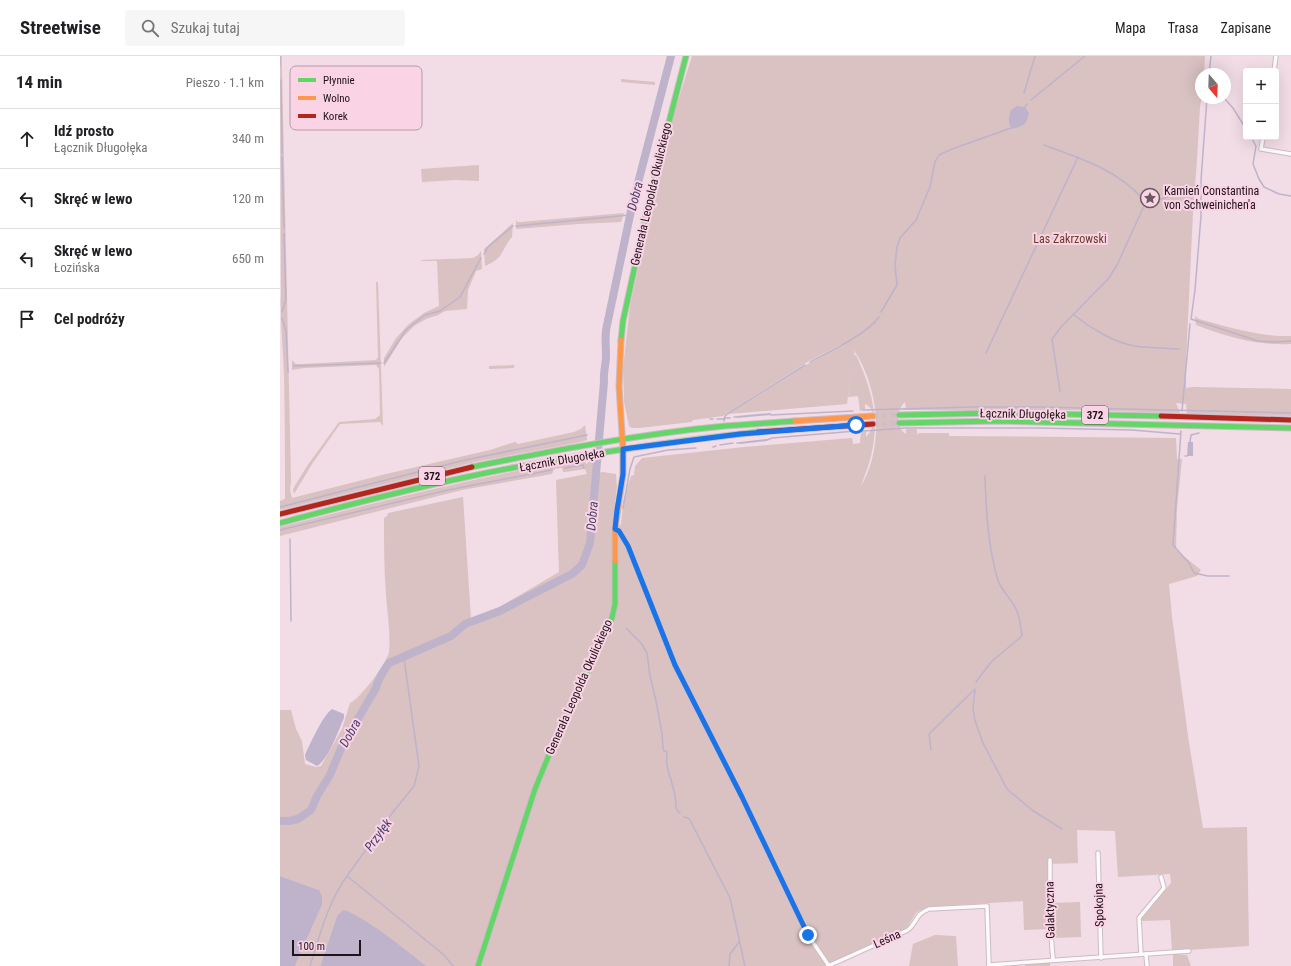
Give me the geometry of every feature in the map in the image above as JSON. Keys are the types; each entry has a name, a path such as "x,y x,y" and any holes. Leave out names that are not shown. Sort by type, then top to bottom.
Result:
{"main road":[{"name":"Generała Leopolda Okulickiego","path":"478,966 534,789 609,626 615,604 615,529 623,474 619,381 623,321 651,192 686,56"},
{"name":"Łącznik Długołęka","path":"899,415 1010,413 1291,420"},
{"name":"Łącznik Długołęka","path":"280,514 469,468 622,440 724,426 873,416"},
{"name":"Łącznik Długołęka","path":"899,423 1020,422 1291,428"},
{"name":"Łącznik Długołęka","path":"280,523 461,478 586,455 740,434 873,424"}],"street":[{"path":"1274,68 1276,56"},
{"path":"1262,140 1261,149 1291,154"},
{"path":"615,529 619,531 628,546 675,665 742,797 808,935 828,966"},
{"name":"Spokojna","path":"1098,853 1101,958"},
{"name":"Galaktyczna","path":"1050,860 1052,960"},
{"path":"1141,954 1140,918 1164,888 1161,877"},
{"name":"Leśna","path":"828,966 908,930 912,927 916,916 929,908 987,906 989,966"},
{"path":"989,966 1052,960 1101,958 1189,951"},
{"path":"1146,954 1147,966"}],"green space":[{"path":"280,56 282,56 290,490 292,498 490,450 515,442 518,444 574,432 581,429 585,425 587,440 475,462 280,510 280,501 285,499 285,422 281,313"},
{"name":"Las Zakrzowski","path":"692,56 1205,56 1204,68 1195,68 1195,104 1200,104 1193,212 1186,388 1291,389 1291,416 1187,414 1186,404 1176,403 1180,413 1075,410 901,410 906,409 905,402 898,414 898,423 902,431 906,434 906,429 917,429 917,435 919,433 949,433 949,436 1176,438 1177,459 1182,459 1177,509 1176,550 1201,570 1197,576 1169,584 1189,743 1203,828 1247,827 1249,946 1172,951 1170,920 1142,921 1141,919 1171,883 1170,874 1118,877 1115,831 1077,830 1078,863 1048,864 1049,929 1024,930 1023,901 927,907 916,913 906,929 832,962 834,966 427,966 401,946 337,916 320,966 295,966 322,905 319,890 280,876 280,710 291,710 296,729 302,741 305,764 316,767 321,766 342,729 350,703 360,695 372,680 389,652 389,631 384,566 384,518 388,513 463,497 471,619 501,606 559,572 556,480 587,474 585,469 563,472 562,468 554,469 552,474 462,490 280,536 280,527 432,490 585,458 586,464 590,461 590,459 596,458 596,473 603,472 616,474 617,486 613,524 621,525 623,503 631,476 634,475 635,466 642,458 744,447 852,438 853,444 860,443 861,430 863,430 863,432 866,431 866,437 869,433 874,419 872,410 865,404 865,409 860,411 858,396 848,397 852,359 847,404 729,414 806,365 845,343 809,361 723,416 693,420 692,422 632,428 629,426 624,402 623,368 630,306 669,130","holes":["853,350 863,365 870,385 876,414 875,444 872,459 868,473 861,486 869,464 875,426 872,402 866,378 856,355 852,355 855,354"]},
{"path":"621,79 655,82 655,85 621,82"},
{"path":"479,165 479,181 455,180 422,182 421,169"},
{"path":"624,213 621,222 516,229 516,220 521,222"},
{"path":"513,223 512,237 501,255 485,266 484,249"},
{"path":"481,251 482,269 476,271 468,290 467,309 445,311 414,326 402,338 384,367 384,358 396,338 409,324 424,313 439,306 437,261 421,260 473,258"},
{"path":"376,282 378,282 383,426 380,422 340,424 312,464 294,494 293,489 307,466 339,422 375,419 380,415 379,369 376,365 304,368 292,370 292,360 296,364 303,364 376,360 378,357"},
{"path":"1195,316 1199,319 1244,331 1267,335 1291,336 1291,344 1267,344 1231,337 1196,325"},
{"path":"514,365 514,368 489,369 489,366"},
{"path":"1080,902 1081,937 1053,938 1052,903"},
{"path":"935,935 956,936 958,966 909,966 913,944"},
{"path":"1173,954 1187,955 1191,966 1173,966"},
{"path":"1050,962 1050,966 1025,966 1026,964"}],"shaded area":[{"path":"1017,106 1025,107 1029,113 1026,123 1012,129 1009,122 1011,110"},
{"path":"771,413 771,415 737,418 737,416"},
{"path":"767,439 767,441 740,444 740,442"},
{"path":"1188,442 1193,442 1193,456 1187,456"},
{"path":"332,709 344,714 344,718 329,751 317,766 306,760 305,755 321,723 328,712"},
{"path":"280,876 319,890 322,896 322,905 295,966 280,966"},
{"path":"343,910 351,912 372,925 427,966 320,966 337,916"}],"waterway":[{"path":"280,56 280,65"},
{"name":"Dobra","path":"280,821 298,819 311,810 317,796 330,775 342,746 389,663 451,636 465,624 500,611 572,574 582,565 590,543 606,359 606,330 632,206 671,56"},
{"path":"1024,93 1035,56"},
{"path":"1031,100 1085,56"},
{"path":"1210,68 1211,56"},
{"path":"281,80 282,153"},
{"path":"1207,104 1201,180 1201,216 1191,319 1258,341 1291,341"},
{"path":"1229,104 1243,124"},
{"path":"881,312 897,285 895,265 897,247 900,238 916,220 930,187 935,162 939,155 1011,128"},
{"path":"1253,140 1256,146 1253,164 1264,187 1279,194 1291,196"},
{"path":"1044,145 1084,160 1109,172 1121,179 1142,198"},
{"path":"282,157 284,228"},
{"path":"986,353 1078,157"},
{"path":"1060,391 1052,339 1061,327 1109,278 1117,265 1144,206 1194,186"},
{"path":"516,226 630,215"},
{"path":"484,254 488,247 513,226"},
{"path":"282,312 286,300 284,234"},
{"path":"384,363 406,330 425,315 440,311 460,297 481,258"},
{"path":"1074,315 1087,325 1119,342 1135,346 1179,349"},
{"path":"810,362 857,336 873,324 879,317"},
{"path":"282,318 286,331 288,372"},
{"path":"1182,411 1190,324"},
{"path":"293,366 381,363"},
{"path":"724,421 725,416 729,413 805,365"},
{"path":"863,410 1042,407 1291,413"},
{"path":"771,415 853,411"},
{"path":"724,418 730,418"},
{"path":"717,419 724,419"},
{"path":"863,431 906,428 1037,428 1132,430 1180,434"},
{"path":"767,440 772,438 856,431"},
{"path":"1181,431 1173,545 1189,563 1194,573 1208,576 1229,576"},
{"path":"1190,442 1191,435 1199,433"},
{"path":"280,507 461,461 587,435"},
{"path":"720,445 733,443"},
{"path":"623,508 630,469 634,457 668,450 696,448"},
{"path":"564,468 583,465 584,468"},
{"path":"280,530 448,490 552,470"},
{"path":"976,682 991,662 1022,636 1017,612 1014,605 998,582 994,565 988,527 985,476"},
{"path":"290,539 291,621"},
{"path":"626,628 641,643 647,653 650,676 662,733 663,748 664,751 667,752 667,763 674,792 676,809 680,813"},
{"name":"Przyłęk","path":"404,658 419,766 414,786 393,812 347,876 444,955 453,966"},
{"path":"975,689 973,708 975,721 983,743 1007,789 1032,810 1062,829"},
{"path":"931,750 929,734 974,690"},
{"path":"684,817 690,820 730,898 745,966"},
{"path":"310,966 330,908 340,886 347,876"},
{"path":"729,966 730,954 739,942"}],"tunnel":[{"path":"873,416 899,415"},
{"path":"873,424 899,423"}],"traffic: fast":[{"path":"621,340 623,321 651,192 686,56"},
{"path":"899,415 997,413 1161,416"},
{"path":"472,467 661,433 725,426 795,421"},
{"path":"899,423 998,421 1291,428"},
{"path":"280,523 393,494 499,470 610,451 758,432"},
{"path":"478,966 535,789 553,745 605,636 612,618 615,604 615,561"}],"traffic: slow":[{"path":"615,561 615,529 623,474 619,387 621,340"},
{"path":"795,421 873,416"}],"traffic: jam":[{"path":"1161,416 1291,420"},
{"path":"758,432 873,424"},
{"path":"280,514 472,467"}],"place":[{"name":"Kamień Constantina von Schweinichen'a","path":"1150,198"}],"route":[{"path":"808,935 742,797 675,665 666,638 628,546 619,531 615,529 623,474 623,449 683,440 740,434 799,428 856,425"}]}
